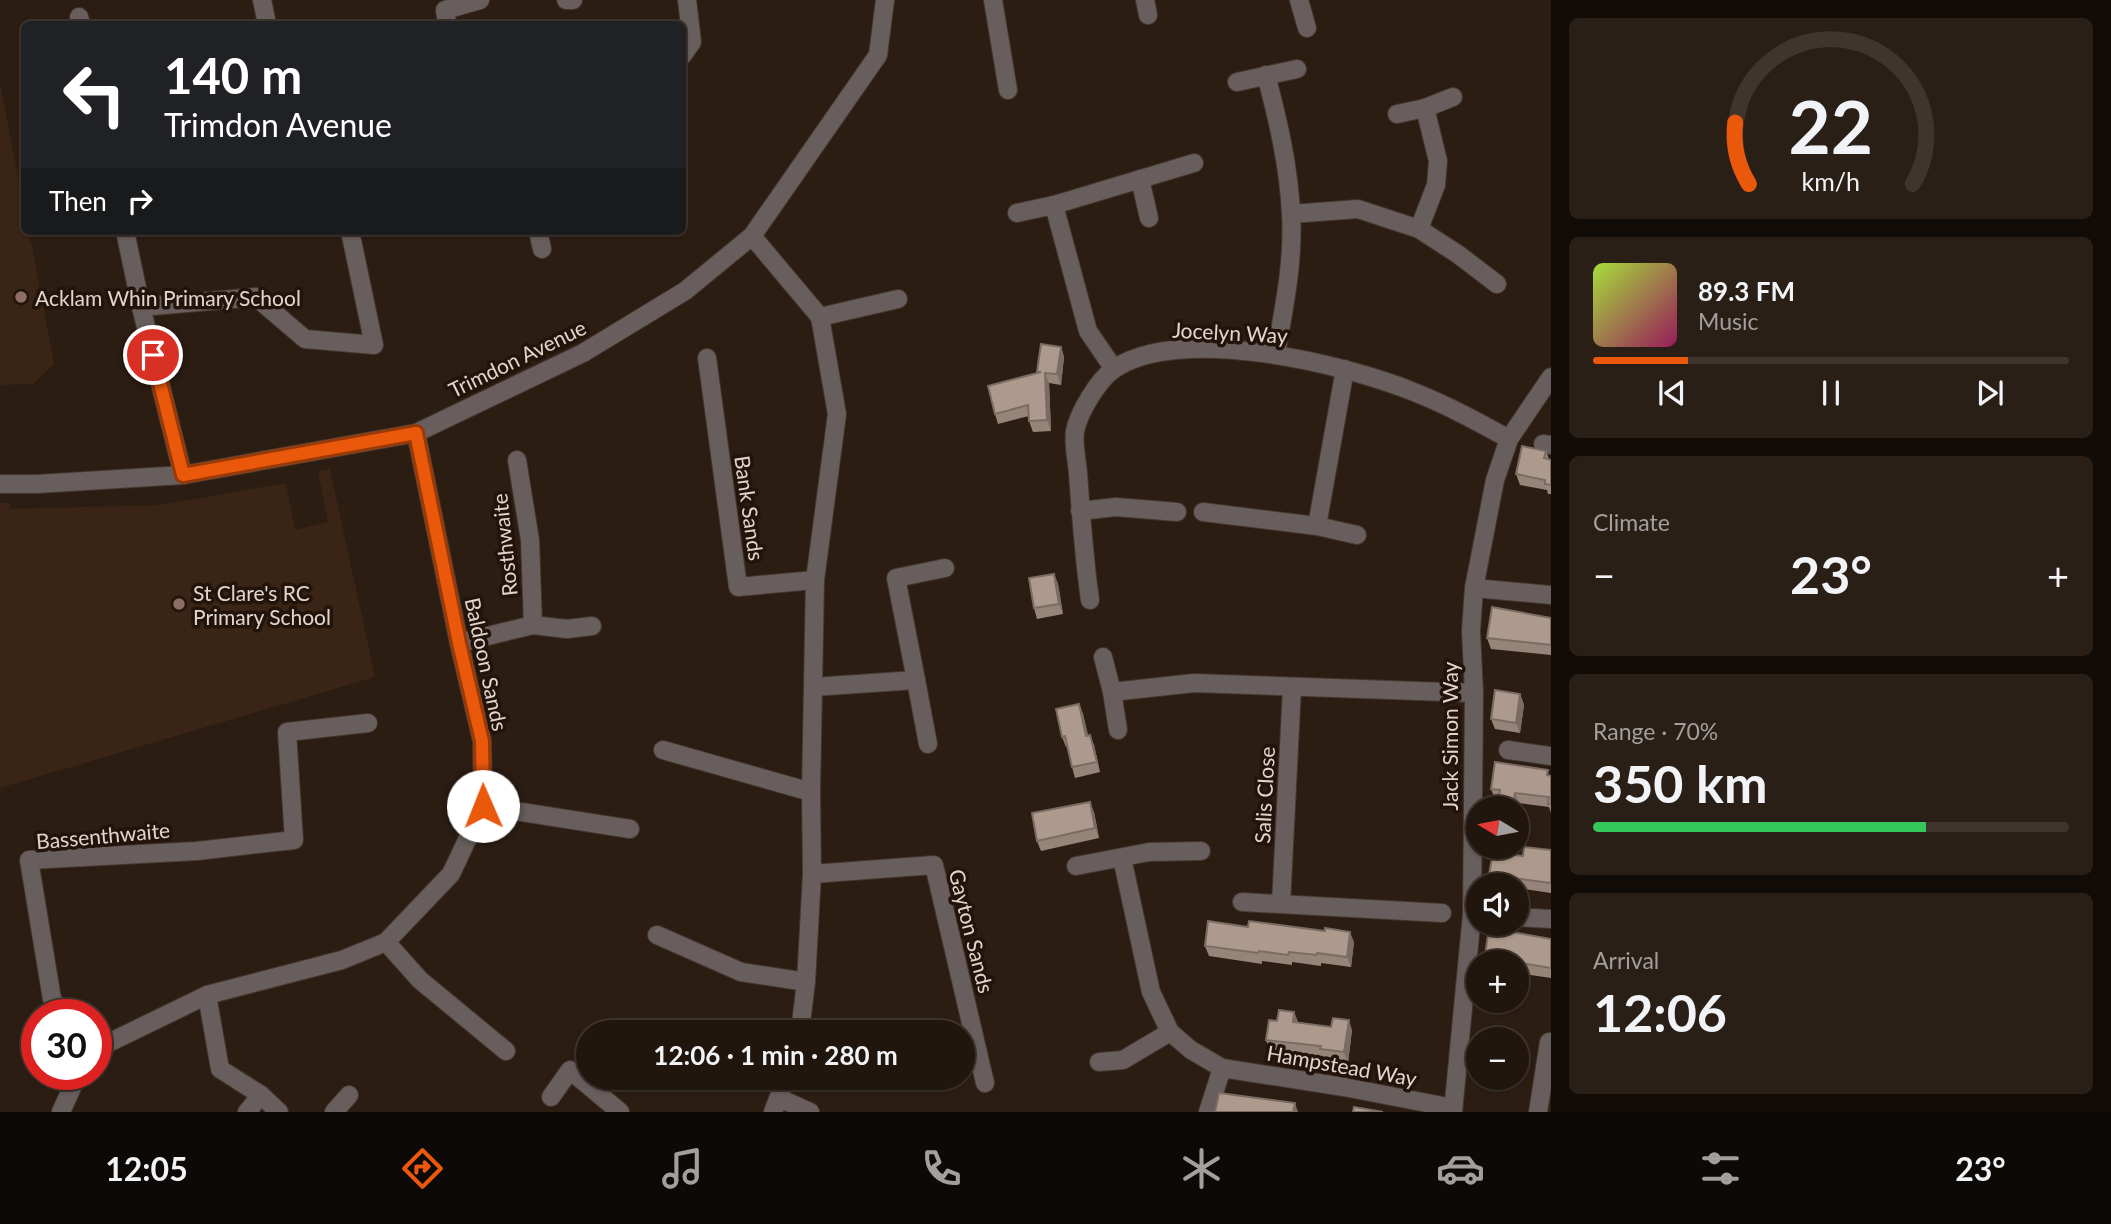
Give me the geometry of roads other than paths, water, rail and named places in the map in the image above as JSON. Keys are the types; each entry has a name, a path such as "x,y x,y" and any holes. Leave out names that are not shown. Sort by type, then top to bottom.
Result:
{"street":[{"path":"262,0 266,21"},
{"path":"447,21 445,10 480,0"},
{"path":"566,0 573,0"},
{"path":"686,50 692,42 687,0"},
{"name":"Trimdon Avenue","path":"0,484 183,475 416,433 583,353 685,291 752,236 878,55 885,0"},
{"path":"993,0 1008,89"},
{"path":"1299,0 1307,28"},
{"path":"1237,82 1297,69"},
{"path":"1266,75 1279,125 1292,214 1287,286 1276,353"},
{"path":"1397,114 1425,108 1453,97"},
{"path":"1419,229 1436,185 1438,161 1425,108"},
{"path":"1017,213 1054,205 1194,163"},
{"path":"1140,179 1149,218"},
{"path":"1054,205 1088,331 1114,369"},
{"path":"1292,214 1358,209 1419,229 1497,284"},
{"path":"126,235 183,475"},
{"path":"141,307 256,297 304,339 374,345 351,235"},
{"path":"539,235 542,249"},
{"path":"752,236 820,317 836,414 815,580 812,874 801,1020"},
{"path":"820,317 898,299"},
{"name":"Jocelyn Way","path":"1090,600 1084,560 1075,432 1093,391 1114,369 1151,353 1178,348 1276,353 1345,369 1412,391 1509,439"},
{"name":"Bank Sands","path":"707,358 738,587 815,580"},
{"path":"1317,526 1345,369"},
{"name":"Jack Simon Way","path":"1475,873 1471,631 1474,588 1495,480 1509,439 1551,377"},
{"name":"Baldoon Sands","path":"112,1041 207,995 342,960 386,942 451,874 483,806 482,741 416,433"},
{"name":"Rosthwaite","path":"517,460 530,540 533,625"},
{"path":"1080,511 1116,507 1177,512"},
{"path":"1203,512 1259,517 1357,535"},
{"path":"928,744 896,578 945,568"},
{"path":"1474,588 1551,595"},
{"path":"459,643 533,625 567,629 592,626"},
{"path":"1103,657 1118,730"},
{"path":"813,687 916,680"},
{"path":"1112,692 1194,683 1474,693"},
{"name":"Salis Close","path":"1281,904 1292,688"},
{"name":"Bassenthwaite","path":"52,999 29,860 198,851 294,840 287,732 368,723"},
{"path":"663,750 811,792"},
{"path":"1508,750 1551,755"},
{"path":"483,806 630,829"},
{"path":"1076,866 1166,851 1201,851"},
{"name":"Hampstead Way","path":"1122,858 1151,992 1170,1032 1191,1050 1222,1068 1343,1087 1453,1110"},
{"name":"Gayton Sands","path":"812,874 934,865 985,1083"},
{"path":"1242,902 1441,913"},
{"path":"1529,918 1551,919"},
{"path":"657,936 741,972 806,982"},
{"name":"Jack Simon Way","path":"1453,1110 1473,936"},
{"path":"386,942 420,980 506,1051"},
{"path":"207,995 220,1069 261,1095 279,1112"},
{"path":"1099,1062 1123,1060 1170,1032"},
{"path":"1543,1105 1549,1042"},
{"path":"1208,1112 1222,1068"},
{"path":"551,1097 570,1070 620,1112"},
{"path":"61,1112 71,1090"},
{"path":"247,1112 261,1095"},
{"path":"334,1112 349,1095"},
{"path":"776,1105 810,1112"}],"place":[{"name":"Acklam Whin Primary School","path":"21,297"},
{"name":"St Clare's RC Primary School","path":"179,604"}]}
